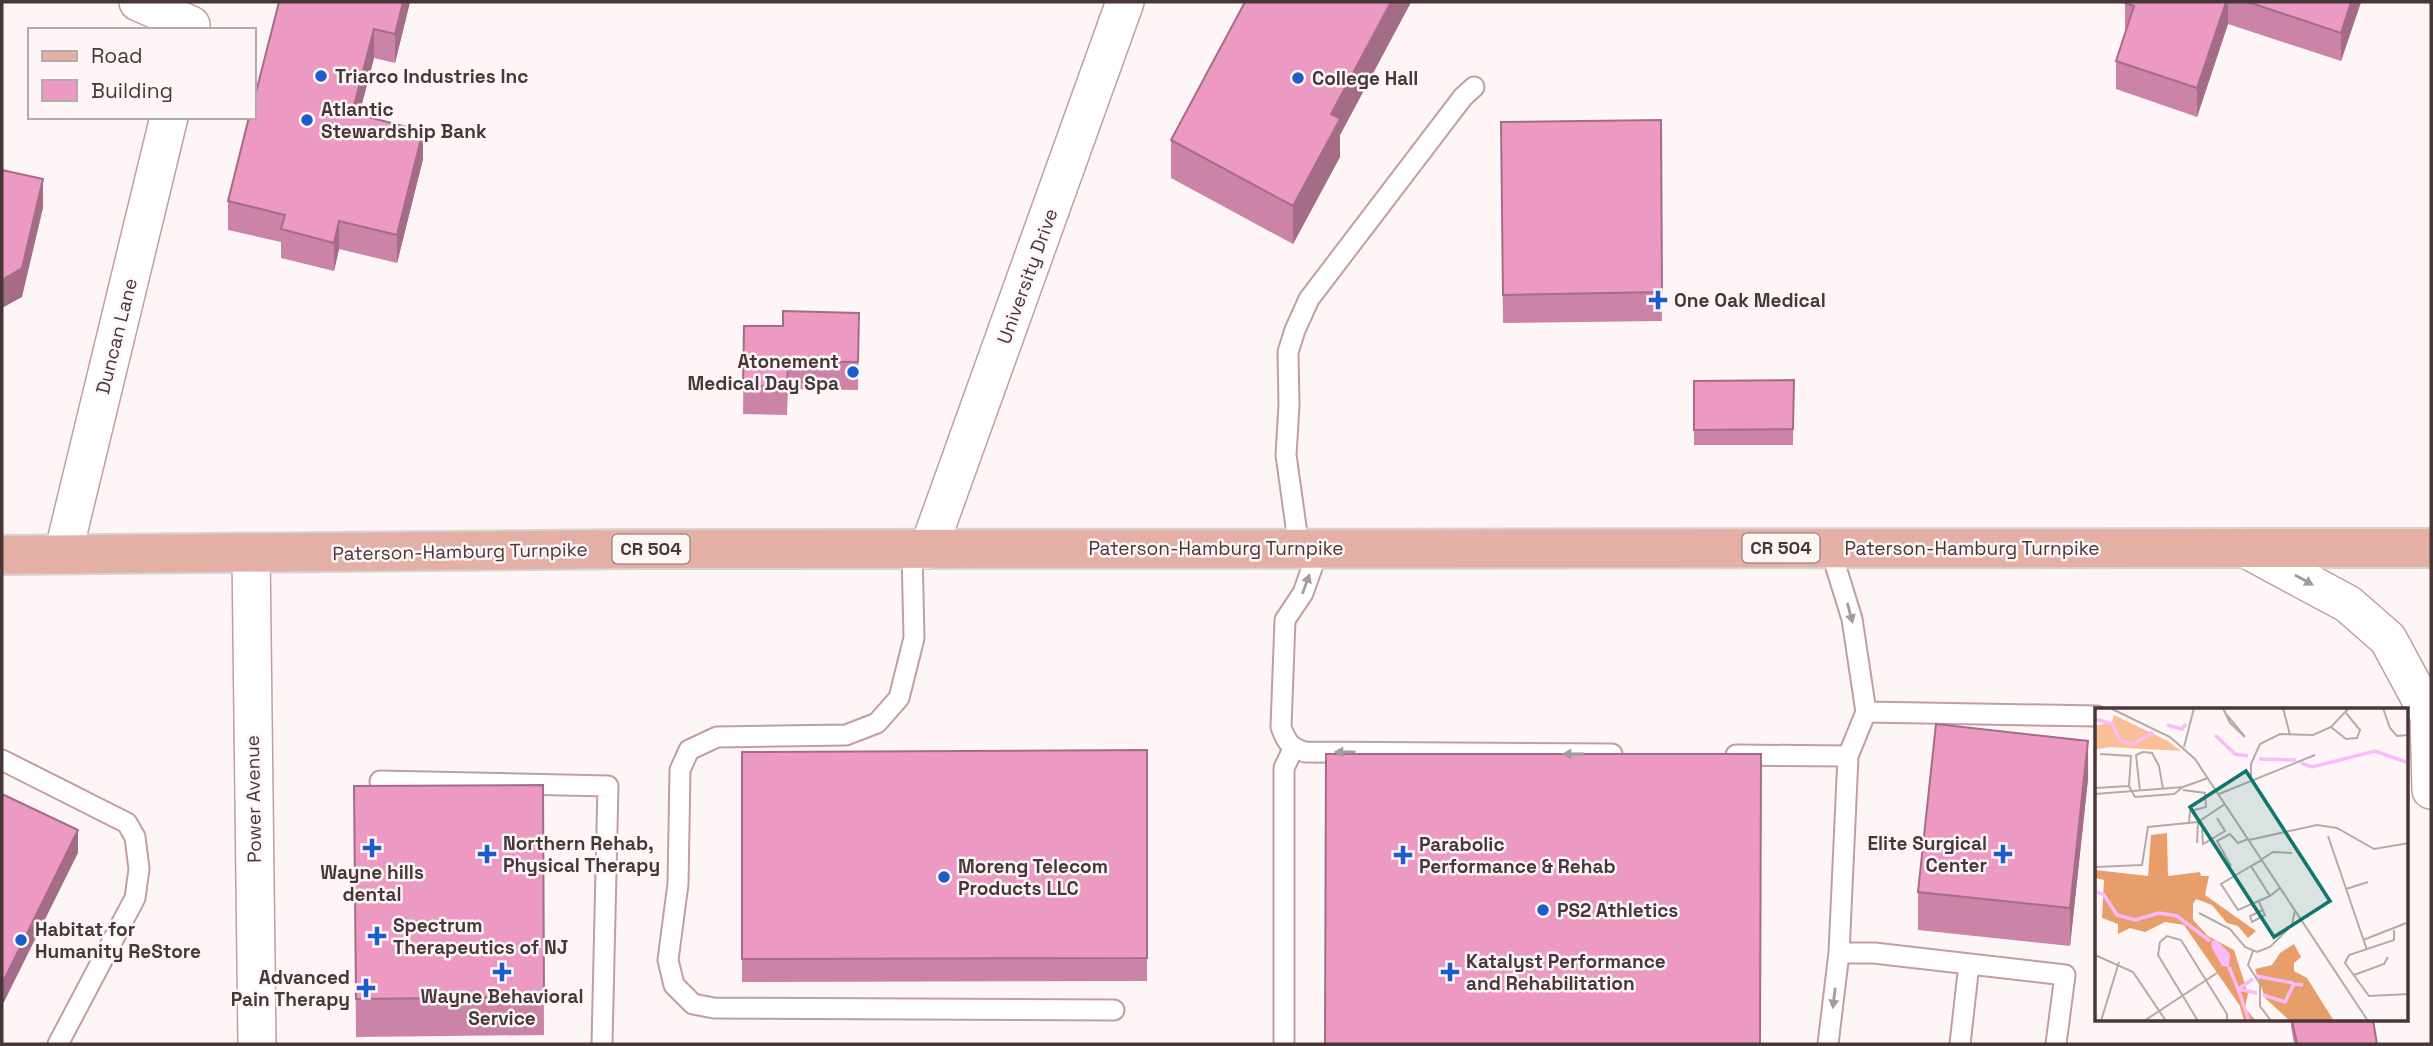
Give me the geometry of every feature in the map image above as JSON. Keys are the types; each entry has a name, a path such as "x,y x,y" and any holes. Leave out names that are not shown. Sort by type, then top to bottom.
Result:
{"main road":[{"name":"Paterson-Hamburg Turnpike","path":"2,555 639,549 2431,548"}],"street":[{"path":"138,2 192,19"},
{"name":"University Drive","path":"920,550 1125,2"},
{"name":"Duncan Lane","path":"63,554 169,119"},
{"path":"2244,548 2347,604 2388,639 2430,711 2431,790"},
{"name":"Power Avenue","path":"251,553 257,1044"}],"lane":[{"path":"1474,87 1463,97 1309,299 1288,352 1286,455 1309,548 1303,593 1285,620 1281,727 1293,749 1305,752 1636,754"},
{"path":"1828,1044 1839,953 1848,756 1866,712 1852,619 1830,548"},
{"path":"920,550 914,638 900,698 877,723 846,735 717,737 689,750 680,770 678,884 668,960 674,985 693,1004 714,1008 1114,1010"},
{"path":"1866,712 2095,716"},
{"path":"1284,1044 1284,768 1293,749"},
{"path":"1718,754 1848,756"},
{"path":"2,760 127,822 135,836 139,869 135,898 58,1044"},
{"path":"380,780 608,786 602,1044"},
{"path":"1839,953 1874,953 2065,975 2056,1044"},
{"path":"1960,1044 1969,964"}],"building":[{"name":"Atlantic Stewardship Bank","path":"279,2 403,2 395,34 374,29 352,113 423,131 397,235 339,221 334,243 281,229 285,215 228,201 248,119 256,119 256,92"},
{"name":"College Hall","path":"1245,2 1391,2 1331,114 1340,119 1293,206 1171,140"},
{"path":"2125,2 2226,2 2197,88 2116,61 2134,6"},
{"path":"2248,2 2351,2 2341,33"},
{"path":"1661,120 1662,292 1503,295 1501,122"},
{"path":"2,170 43,179 22,268 2,280"},
{"path":"783,311 859,313 858,362 788,361 787,386 743,386 744,326 783,326"},
{"path":"1794,380 1793,429 1694,430 1694,381"},
{"name":"Elite Surgical Center","path":"1936,724 2088,741 2070,908 1918,892"},
{"name":"Moreng Telecom Products LLC","path":"1147,750 1147,958 742,959 742,752"},
{"name":"PS2 Athletics","path":"1326,754 1761,754 1760,1044 1325,1044"},
{"path":"543,785 544,997 356,999 354,786"},
{"path":"2,794 78,830 2,984"},
{"path":"2292,1021 2373,1021 2377,1044 2297,1044"}],"place":[{"name":"Triarco Industries Inc","path":"321,76"},
{"name":"College Hall","path":"1298,78"},
{"name":"Atlantic Stewardship Bank","path":"307,120"},
{"name":"One Oak Medical","path":"1658,300"},
{"name":"Atonement Medical Day Spa","path":"853,372"},
{"name":"Wayne hills dental","path":"372,848"},
{"name":"Northern Rehab, Physical Therapy","path":"487,854"},
{"name":"Elite Surgical Center","path":"2003,854"},
{"name":"Parabolic Performance & Rehab","path":"1403,855"},
{"name":"Moreng Telecom Products LLC","path":"944,877"},
{"name":"PS2 Athletics","path":"1543,910"},
{"name":"Spectrum Therapeutics of NJ","path":"377,936"},
{"name":"Habitat for Humanity ReStore","path":"21,940"},
{"name":"Wayne Behavioral Service","path":"502,972"},
{"name":"Katalyst Performance and Rehabilitation","path":"1450,972"},
{"name":"Advanced Pain Therapy","path":"366,988"}]}
